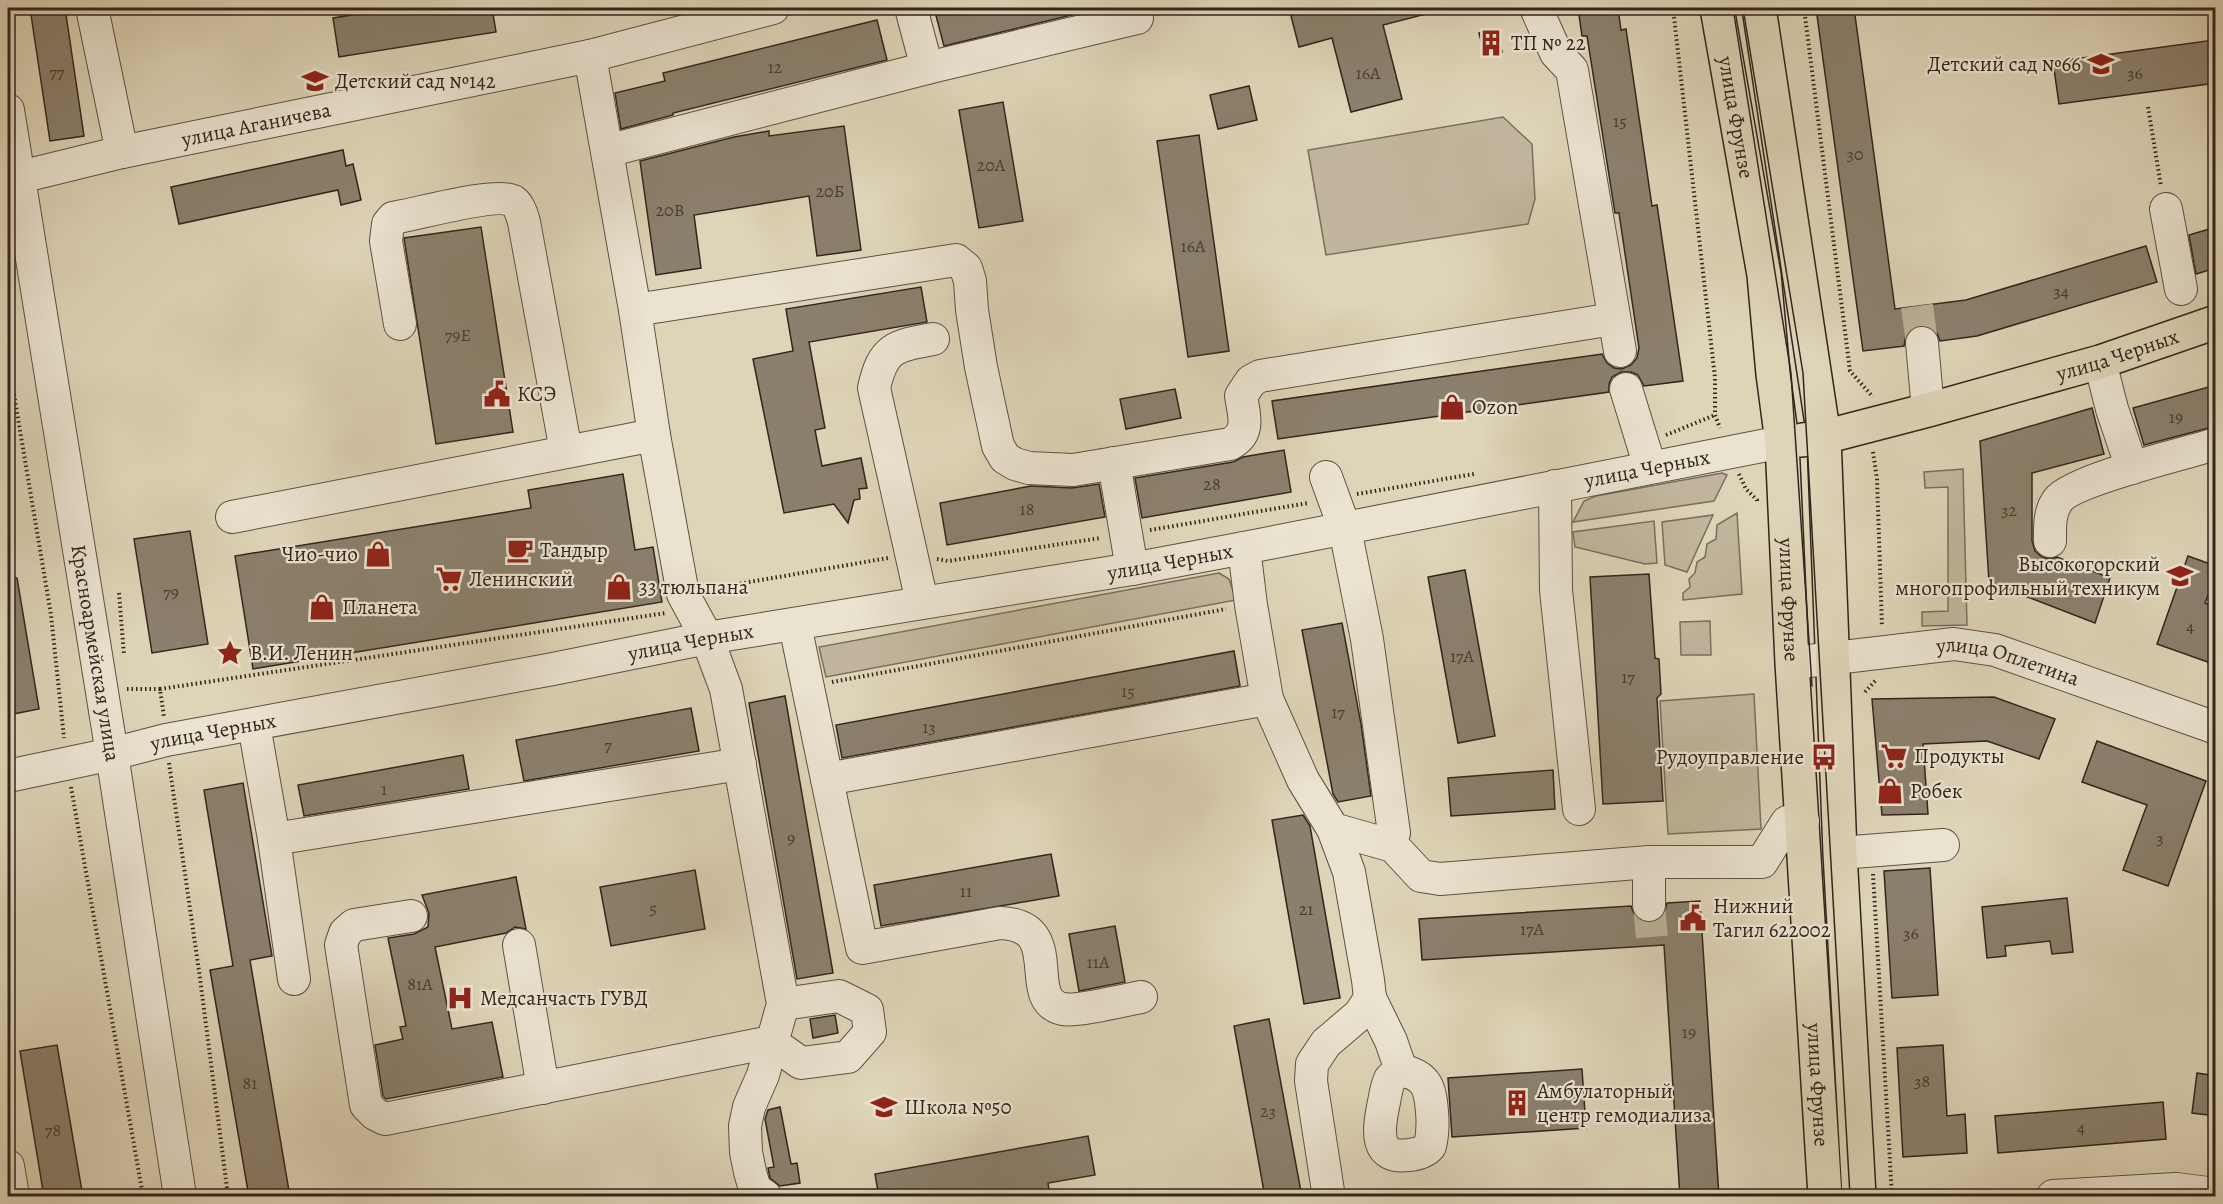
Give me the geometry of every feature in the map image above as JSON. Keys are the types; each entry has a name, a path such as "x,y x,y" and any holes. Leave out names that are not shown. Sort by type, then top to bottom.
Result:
{"main road":[{"name":"улица Фрунзе","path":"1717,8 1764,275 1782,442 1792,663 1825,1197"},
{"name":"улица Фрунзе","path":"1759,8 1824,437 1830,566 1831,657 1856,851 1859,1197"},
{"name":"улица Черных","path":"1782,442 1824,437 1929,410 2100,362 2216,322"}],"street":[{"path":"92,8 122,152"},
{"name":"улица Аганичева","path":"16,186 122,152 590,56 701,17 773,8"},
{"path":"912,8 927,68"},
{"path":"1536,8 1556,53 1572,70 1620,351"},
{"path":"607,151 927,68 1137,18"},
{"path":"590,56 683,594 707,638 726,689 783,1004 763,1075 748,1107 745,1126 746,1152 750,1172 755,1189 765,1197"},
{"name":"Красноармейская улица","path":"8,110 16,186 112,754 180,1197"},
{"path":"400,324 386,241 387,224 393,218 495,197 513,201 524,222 566,451"},
{"path":"2166,209 2181,289"},
{"path":"635,310 956,260 966,268 970,281 981,367 998,446 1005,458 1015,464 1048,470 1073,470 1230,444 1241,436 1246,424 1241,396 1251,381 1260,376 1614,319"},
{"path":"922,602 874,388 885,356 894,349 914,342 933,339"},
{"path":"1922,343 1929,410"},
{"path":"2100,362 2112,410 2133,468"},
{"path":"1626,389 1650,467"},
{"path":"232,517 654,435"},
{"name":"улица Черных","path":"8,776 166,740 542,671 707,638 1132,569 1782,442"},
{"path":"2050,541 2050,520 2053,509 2063,495 2133,468 2216,444"},
{"path":"1114,463 1132,569"},
{"path":"1326,477 1345,529 1367,639 1394,832"},
{"path":"1555,486 1556,590 1579,809"},
{"path":"1244,548 1267,699 1303,780 1333,830 1348,872 1370,998 1391,1041 1401,1070"},
{"path":"795,625 862,948 1000,923 1013,923 1031,932 1037,941 1046,996 1054,1006 1068,1010 1141,997"},
{"name":"улица Оплетина","path":"1792,663 1954,644 1995,650 2216,728"},
{"path":"827,779 1267,699"},
{"path":"254,725 274,839 294,979"},
{"path":"274,839 740,764"},
{"path":"1333,830 1393,846 1421,876 1440,879 1649,862 1762,862 1787,822 1803,821"},
{"path":"1856,851 1943,845"},
{"path":"1649,862 1649,905"},
{"path":"411,916 354,925 345,933 341,945 366,1106 385,1119 771,1042 801,1063 848,1057 870,1032 867,1010 839,996 783,1004"},
{"path":"519,945 543,1088"},
{"path":"1326,1197 1328,1191 1311,1081 1312,1064 1326,1043 1360,1014 1370,998"},
{"path":"8,1166 13,1197"},
{"path":"2053,1197 2176,1189 2216,1194"}],"path":[{"path":"1673,8 1715,378"},
{"path":"1804,8 1850,371 1874,398 1873,424 1883,671 1865,692"},
{"path":"2148,107 2166,209"},
{"path":"119,593 124,657"},
{"path":"807,686 1251,605"},
{"path":"126,678 127,689 160,689 228,1197"},
{"path":"1856,851 1892,1197"}],"shaded area":[{"path":"1503,117 1532,144 1535,199 1528,224 1326,255 1308,150"},
{"path":"1963,469 1967,625 1922,626 1922,612 1948,611 1948,487 1925,488 1924,472"},
{"path":"1722,473 1727,475 1714,501 1573,522 1584,501 1596,496"},
{"path":"1737,513 1742,594 1683,600 1683,593 1690,587 1689,579 1695,573 1697,562 1705,557 1707,544 1716,539 1717,525"},
{"path":"1713,515 1687,572 1665,565 1662,522"},
{"path":"1654,521 1657,563 1645,564 1575,547 1573,532"},
{"path":"1219,573 1229,579 1236,600 826,677 819,647"},
{"path":"1710,621 1711,655 1681,655 1680,622"},
{"path":"1754,694 1761,829 1668,834 1660,701"}],"building":[{"path":"30,8 65,8 84,136 50,141"},
{"path":"397,8 492,8 496,32 339,57 333,18"},
{"path":"934,8 1079,8 1080,13 944,46"},
{"path":"1289,8 1429,8 1430,13 1383,25 1402,99 1351,112 1332,38 1299,47"},
{"path":"1578,8 1618,8 1621,30 1626,29 1652,206 1657,205 1683,381 1644,386 1638,375 1621,372 1612,377 1609,392 1278,439 1272,401 1602,354 1607,363 1614,368 1622,369 1631,365 1637,358 1639,348 1619,213 1615,213 1587,36 1582,36"},
{"path":"1816,8 1854,8 1895,309 1966,300 2146,246 2157,282 1977,336 1940,341 1937,333 1930,327 1920,325 1911,329 1906,335 1904,346 1863,351"},
{"path":"877,20 887,60 673,113 673,115 621,129 615,93 665,81 663,73"},
{"name":"ТП № 22","path":"1496,29 1502,52 1485,56 1479,33"},
{"path":"2214,40 2216,83 2059,104 2053,62"},
{"path":"1249,86 1257,120 1218,129 1210,95"},
{"path":"1003,102 1023,221 979,228 959,110"},
{"path":"844,126 861,250 817,256 809,196 694,215 701,268 656,275 640,161 734,137 769,131 769,136"},
{"path":"1199,135 1229,351 1188,357 1157,141"},
{"path":"343,150 346,166 353,164 361,200 341,205 338,190 179,224 171,187"},
{"path":"481,227 513,432 436,444 404,238"},
{"path":"2216,227 2216,268 2196,274 2189,235"},
{"path":"921,287 927,322 809,342 825,428 815,430 822,466 861,458 867,488 859,489 860,499 854,500 848,523 834,504 784,513 753,359 793,351 786,309"},
{"path":"2216,385 2216,426 2144,445 2133,408"},
{"path":"1175,389 1181,418 1126,429 1120,399"},
{"path":"2092,408 2104,454 2032,473 2032,541 2035,551 2042,557 2050,559 2057,557 2110,578 2095,623 1989,582 1980,441"},
{"path":"1284,450 1291,492 1142,518 1135,478 1233,462 1243,457"},
{"name":"Ленинский","path":"623,474 635,550 653,547 662,602 253,669 235,556 531,508 528,490"},
{"path":"1099,484 1105,517 947,545 940,503 1031,486 1072,488"},
{"path":"190,531 208,644 152,653 134,539"},
{"path":"2188,556 2216,566 2216,575 2205,603 2216,607 2216,665 2157,644"},
{"path":"1465,570 1495,736 1458,743 1428,577"},
{"path":"1649,574 1655,658 1659,659 1661,694 1657,698 1663,801 1603,804 1590,577"},
{"path":"8,578 17,578 39,709 8,715"},
{"path":"1342,623 1361,724 1371,796 1338,802 1333,794 1302,630"},
{"path":"1234,651 1240,686 842,758 836,725"},
{"path":"785,696 833,973 797,979 749,703"},
{"path":"1994,697 2055,719 2039,759 1987,741 1923,744 1928,814 1882,815 1872,699"},
{"path":"691,708 699,751 524,781 516,740"},
{"path":"2097,741 2206,781 2168,886 2123,870 2147,805 2082,782"},
{"path":"463,755 469,789 304,816 298,785"},
{"path":"1553,770 1555,809 1451,816 1448,778"},
{"path":"243,783 272,956 250,960 290,1197 249,1197 210,970 233,966 204,790"},
{"path":"1303,815 1310,826 1340,998 1304,1004 1272,820"},
{"path":"1051,854 1059,896 881,926 874,885"},
{"path":"1930,868 1938,995 1892,998 1884,871"},
{"path":"695,870 705,929 611,946 600,887"},
{"path":"516,877 526,929 515,927 506,933 435,947 452,1029 492,1022 503,1077 386,1099 383,1096 375,1045 403,1039 400,1027 406,1026 388,938 414,934 428,927 429,913 422,895"},
{"path":"2067,898 2073,952 2052,954 2050,941 2005,946 2006,956 1987,958 1982,907"},
{"path":"1700,901 1719,1197 1680,1197 1664,945 1422,960 1419,919 1631,906 1634,914 1640,920 1650,923 1657,921 1664,914 1667,903"},
{"path":"1115,926 1125,982 1079,991 1069,934"},
{"path":"835,1015 838,1033 813,1038 810,1019"},
{"path":"1269,1019 1302,1197 1265,1197 1234,1026"},
{"path":"57,1045 83,1197 44,1197 20,1051"},
{"path":"1943,1045 1947,1116 1965,1114 1967,1153 1903,1157 1897,1048"},
{"name":"Амбулаторный центр гемодиализа","path":"1582,1069 1586,1128 1452,1137 1448,1078"},
{"path":"2197,1073 2216,1076 2216,1116 2192,1113"},
{"path":"2163,1102 2166,1139 1998,1153 1995,1116"},
{"path":"780,1107 791,1164 797,1163 800,1183 780,1186 770,1178 768,1168 774,1167 765,1119 768,1110"},
{"path":"1088,1136 1095,1175 1048,1183 1050,1197 1019,1197 1017,1189 975,1197 879,1197 875,1174"}],"tunnel":[{"path":"1917,306 1922,343"},
{"path":"1649,905 1652,938"}],"tram line":[{"path":"1733,8 1791,373 1812,686"},
{"path":"1743,8 1803,373 1850,1196"}],"place":[{"name":"ТП № 22","path":"1491,43"},
{"name":"Детский сад №66","path":"2101,64"},
{"name":"Детский сад №142","path":"315,81"},
{"name":"КСЭ","path":"497,394"},
{"name":"Ozon","path":"1452,407"},
{"name":"Тандыр","path":"520,550"},
{"name":"Чио-чио","path":"378,554"},
{"name":"Высокогорский многопрофильный техникум","path":"2180,576"},
{"name":"Ленинский","path":"449,579"},
{"name":"33 тюльпана","path":"619,587"},
{"name":"Планета","path":"322,607"},
{"name":"В.И. Ленин","path":"230,653"},
{"name":"Продукты","path":"1894,756"},
{"name":"Рудоуправление","path":"1824,757"},
{"name":"Робек","path":"1890,791"},
{"name":"Нижний Тагил 622002","path":"1693,918"},
{"name":"Медсанчасть ГУВД","path":"460,998"},
{"name":"Амбулаторный центр гемодиализа","path":"1517,1103"},
{"name":"Школа №50","path":"884,1107"}]}
